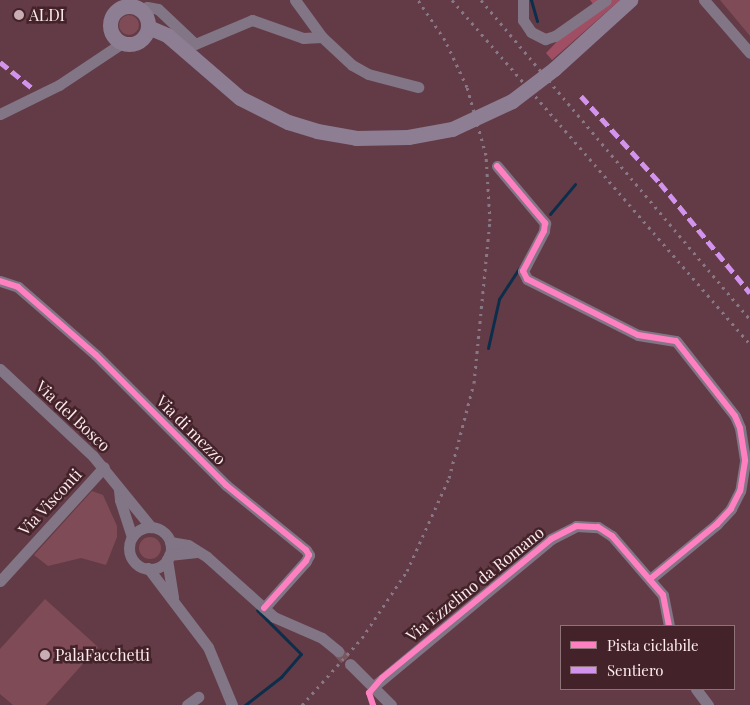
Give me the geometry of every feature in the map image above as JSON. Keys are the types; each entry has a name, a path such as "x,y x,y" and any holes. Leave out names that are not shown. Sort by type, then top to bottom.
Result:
{"main road":[{"path":"145,33 132,44 122,43 111,32 110,20 124,6 145,33 167,36 217,81 240,98 288,122 317,132 356,138 408,137 452,129 512,102 554,68 630,0"}],"street":[{"path":"294,0 322,37 352,66 368,74 418,87"},
{"path":"523,0 523,20 531,32 545,39 554,36 606,0"},
{"path":"704,0 750,53"},
{"path":"124,6 158,9 195,44 252,20 304,38 322,37"},
{"path":"0,114 59,85 122,43"},
{"path":"497,166 545,223 544,231 523,271 527,279 638,335 676,341 735,416 740,428 744,469 731,509 717,524 650,579"},
{"name":"Via di mezzo","path":"0,281 18,287 96,355 226,485 306,550 309,555 306,561 264,608"},
{"name":"Via del Bosco","path":"0,369 104,468 119,490 120,500 132,537"},
{"name":"Via Visconti","path":"0,581 104,468"},
{"name":"Via del Bosco","path":"119,490 127,494 151,527"},
{"name":"Via Ezzelino da Romano","path":"373,687 567,529 584,525 606,532 650,579 663,595 669,625"},
{"path":"174,598 168,557 170,542 162,531 151,527 140,529 132,537 131,557 139,565 148,568 159,566 168,557 197,552"},
{"path":"170,542 181,542 207,557 274,617 322,638 338,651"},
{"path":"148,568 161,589 174,598 208,647 232,705"},
{"path":"350,664 390,705"},
{"path":"697,690 708,705"},
{"path":"187,705 198,697"}],"shaded area":[{"path":"590,0 620,0 552,60 546,53 593,4"},
{"path":"720,0 750,0 750,36"},
{"path":"129,15 136,18 139,25 136,32 129,35 122,32 119,25 122,18"},
{"path":"92,491 103,495 117,526 117,537 106,565 81,558 48,566 34,555"},
{"path":"150,537 158,540 161,548 158,556 150,559 142,556 139,548 142,540"},
{"name":"PalaFacchetti","path":"45,599 98,647 46,705 13,705 0,694 0,649"}],"waterway":[{"path":"531,0 537,21"},
{"path":"550,214 575,184"},
{"path":"488,348 499,299 519,268"},
{"path":"245,705 281,677 301,654 257,610"}],"tunnel":[{"path":"338,651 350,664"}],"railway":[{"path":"302,705 362,638 407,571 449,478 474,383 490,221 486,155 467,87 445,40 418,0"},
{"path":"452,0 750,344"},
{"path":"481,0 750,320"}],"marked path":[{"path":"0,62 31,87"},
{"path":"581,96 660,183 750,293"}],"cycle path":[{"path":"497,166 545,223 544,231 523,271 527,279 638,335 676,341 735,416 740,428 745,461 740,491 731,509 717,524 650,579"},
{"path":"0,281 18,287 96,355 226,485 306,550 309,555 306,561 264,608"},
{"path":"373,705 369,693 382,678 551,539 576,526 598,527 612,536 663,595 669,625"}],"place":[{"name":"ALDI","path":"19,15"},
{"name":"PalaFacchetti","path":"45,655"}]}
